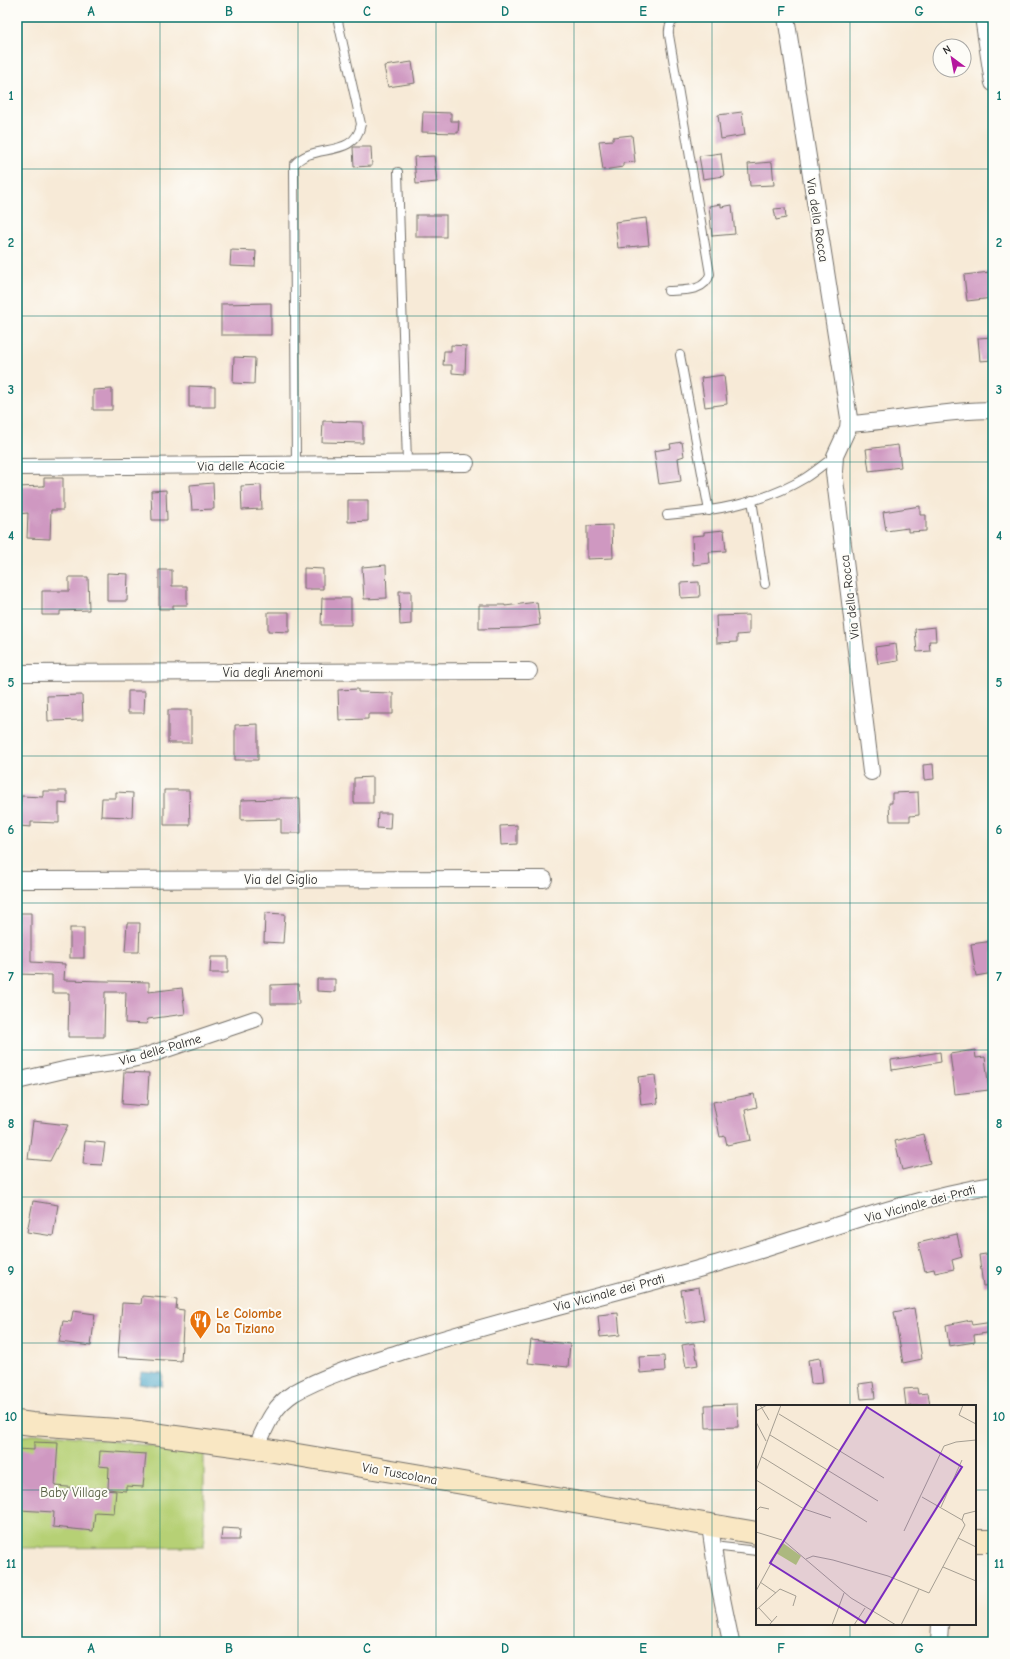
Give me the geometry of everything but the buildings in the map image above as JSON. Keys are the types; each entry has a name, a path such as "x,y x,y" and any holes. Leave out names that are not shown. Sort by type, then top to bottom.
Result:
{"main road":[{"name":"Via Tuscolana","path":"17,1422 140,1432 256,1448 712,1536 756,1533"},
{"name":"Via Tuscolana","path":"17,1434 41,1425"},
{"path":"976,1541 993,1541"}],"street":[{"name":"Via della Rocca","path":"786,17 849,424 834,456 834,472 871,772"},
{"path":"983,17 993,83"},
{"path":"849,424 900,420 955,412 993,410"},
{"name":"Via delle Acacie","path":"17,467 466,463"},
{"name":"Via degli Anemoni","path":"17,674 529,671"},
{"name":"Via del Giglio","path":"17,880 544,878"},
{"name":"Via delle Palme","path":"17,1081 68,1069 113,1063 142,1057 255,1019"},
{"name":"Via Vicinale dei Prati","path":"256,1448 269,1419 283,1402 298,1391 344,1372 464,1332 711,1266 918,1202 993,1185"},
{"path":"712,1536 731,1642"},
{"path":"939,1642 940,1625"}],"lane":[{"path":"296,464 294,165 304,156 340,147 353,141 358,136 361,124 337,17"},
{"path":"668,291 691,289 702,286 706,283 710,274 669,35 669,27 671,23 680,17"},
{"path":"398,172 407,463"},
{"path":"680,355 709,511"},
{"path":"667,515 709,511 752,500 796,483 814,472 834,456"},
{"path":"752,500 765,584"},
{"path":"712,1536 756,1551"}],"green space":[{"name":"Baby Village","path":"44,1433 204,1452 204,1547 17,1548 17,1437"}],"water":[{"path":"141,1372 163,1374 162,1386 139,1384"}],"place":[{"name":"Le Colombe Da Tiziano","path":"201,1340"}]}
